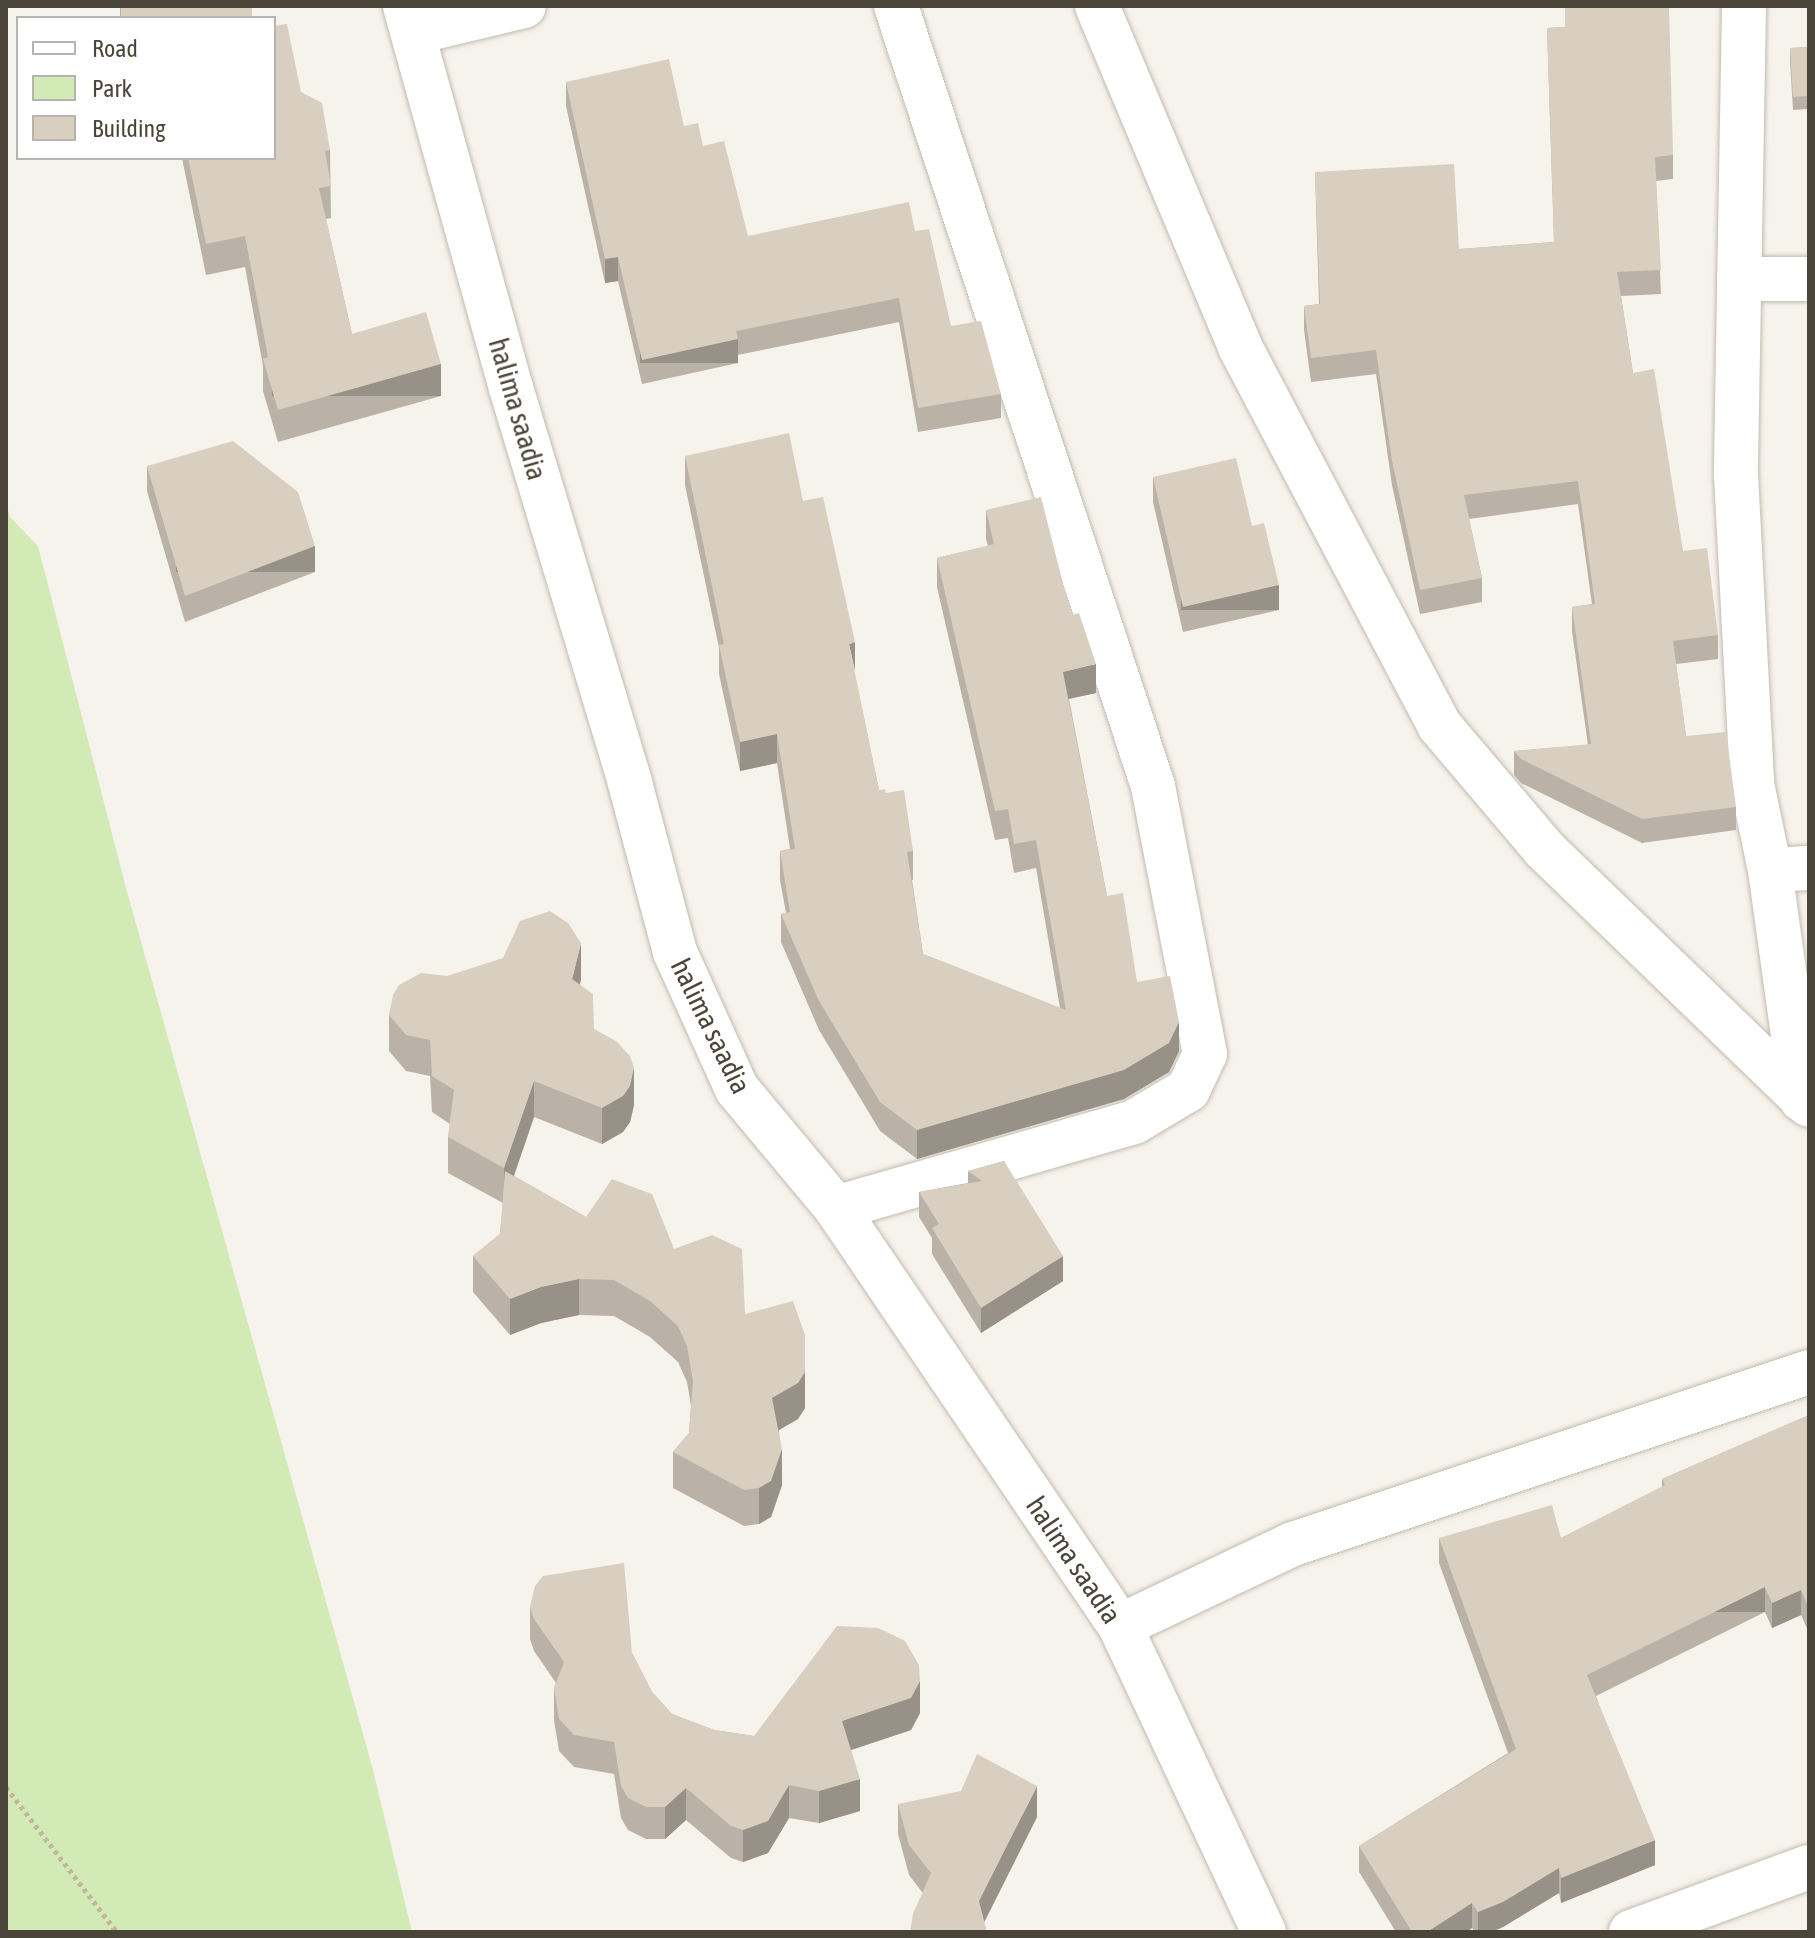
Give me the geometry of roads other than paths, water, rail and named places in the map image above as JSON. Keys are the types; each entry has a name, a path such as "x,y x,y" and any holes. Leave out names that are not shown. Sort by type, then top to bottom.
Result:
{"street":[{"path":"410,19 524,6"},
{"path":"836,1208 1134,1122 1188,1090 1205,1054 1153,786 896,6"},
{"path":"1097,6 1240,347 1439,725 1544,849 1806,1102"},
{"path":"1744,6 1736,475 1748,715 1752,784 1789,869 1806,1102"},
{"name":"halima saadia","path":"410,19 511,388 630,783 675,952 737,1089 836,1208 1120,1626 1264,1932"},
{"path":"1739,279 1809,279"},
{"path":"1120,1626 1293,1544 1809,1372"},
{"path":"1631,1932 1809,1867"}]}
